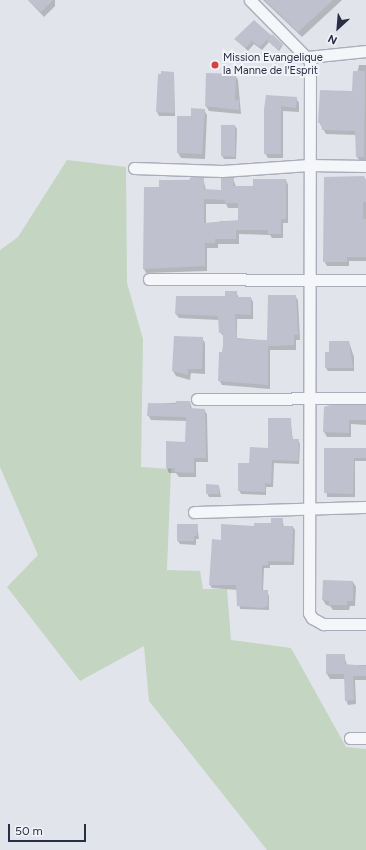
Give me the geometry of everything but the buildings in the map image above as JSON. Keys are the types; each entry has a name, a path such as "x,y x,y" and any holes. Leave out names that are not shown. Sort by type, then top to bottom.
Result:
{"street":[{"path":"250,0 308,57 308,280 310,398 309,613 312,618 323,624 366,624"},
{"path":"308,57 366,51"},
{"path":"134,168 222,171 309,165 366,166"},
{"path":"149,279 366,280"},
{"path":"197,399 366,398"},
{"path":"194,512 310,507 366,507"},
{"path":"350,738 366,738"}],"green space":[{"path":"67,160 126,167 127,283 143,339 141,467 171,469 167,570 200,571 203,589 227,589 231,640 291,648 346,747 366,749 366,850 267,850 149,701 144,646 80,681 7,587 38,555 0,467 0,250 18,237"}],"place":[{"name":"Mission Evangelique la Manne de l'Esprit","path":"215,65"}]}
